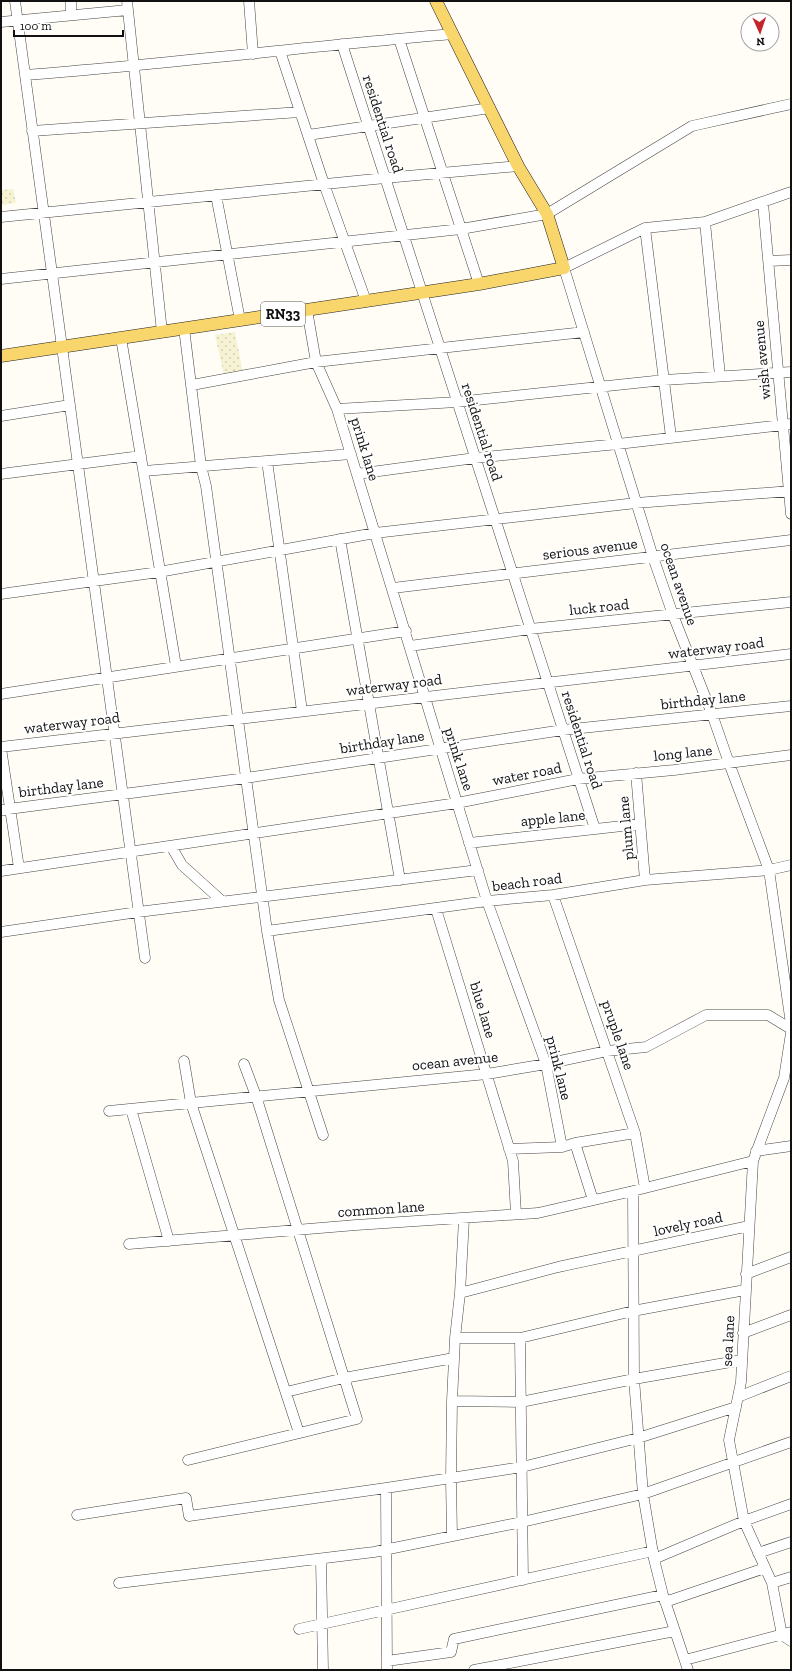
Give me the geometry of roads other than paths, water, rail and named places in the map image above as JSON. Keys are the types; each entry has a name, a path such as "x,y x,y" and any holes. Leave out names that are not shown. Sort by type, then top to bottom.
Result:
{"main road":[{"path":"436,1 518,166 547,214 564,268"},
{"name":"RN33","path":"1,356 479,284 564,268"}],"street":[{"path":"15,1 144,958"},
{"path":"71,1 71,15"},
{"path":"249,1 253,54"},
{"path":"1,22 71,15 127,5 162,332"},
{"path":"25,75 134,67 342,44 453,34"},
{"path":"399,39 479,284"},
{"name":"residential road","path":"342,44 594,829"},
{"path":"280,51 324,184 366,301"},
{"path":"1,279 461,229 547,214 692,126 791,104"},
{"path":"308,135 490,108"},
{"path":"32,131 300,112"},
{"path":"1,217 442,172 518,166"},
{"name":"RN33","path":"564,268 645,228 705,222 791,192"},
{"path":"216,195 240,320"},
{"name":"wish avenue","path":"762,203 769,262 778,373 787,424 791,514"},
{"path":"705,222 720,376"},
{"path":"645,228 671,438"},
{"path":"769,262 791,260"},
{"name":"ocean avenue","path":"564,268 653,557 769,870 791,1024"},
{"name":"prink lane","path":"307,310 316,362 337,408 487,901 546,1064 562,1147"},
{"path":"184,328 201,466 206,486 267,931 279,1000 323,1136"},
{"path":"192,385 316,362 439,347 584,332"},
{"path":"121,338 144,471 159,572 176,666"},
{"path":"337,408 457,402 664,380 791,372"},
{"path":"1,416 70,405"},
{"path":"357,474 475,458 618,444 787,424"},
{"path":"144,471 351,454"},
{"path":"1,474 141,456"},
{"path":"267,461 302,711"},
{"path":"1,594 159,572 375,533 636,503 790,491"},
{"path":"340,540 400,880"},
{"name":"serious avenue","path":"393,588 791,540"},
{"name":"luck road","path":"410,646 530,630 791,602"},
{"path":"1,694 406,631"},
{"name":"waterway road","path":"1,748 114,733 791,654"},
{"name":"birthday lane","path":"6,809 246,778 563,730 791,706"},
{"path":"1,748 6,809 19,868"},
{"name":"long lane","path":"578,779 791,755"},
{"name":"plum lane","path":"636,773 645,880"},
{"name":"water road","path":"1,871 457,803 578,779"},
{"name":"apple lane","path":"469,843 640,824"},
{"path":"171,846 182,865 222,901"},
{"name":"beach road","path":"267,931 487,901 553,895 645,880 769,870 791,865"},
{"path":"1,932 222,901 478,870"},
{"name":"pruple lane","path":"553,895 635,1133 645,1188"},
{"name":"blue lane","path":"436,909 510,1149 513,1161 516,1214"},
{"name":"ocean avenue","path":"109,1111 487,1074 546,1064 607,1051 646,1047 706,1015 768,1015 791,1029"},
{"name":"sea lane","path":"786,1633 772,1583 744,1521 729,1440 741,1382 745,1290 755,1156 784,1078 791,1033"},
{"path":"184,1061 191,1103 299,1433"},
{"path":"188,1460 357,1419 256,1096 244,1064"},
{"path":"131,1109 169,1241"},
{"path":"510,1149 562,1147 576,1143 635,1133"},
{"path":"576,1143 593,1200"},
{"name":"common lane","path":"130,1244 298,1230 538,1213 645,1188 791,1146"},
{"path":"633,1191 634,1379 643,1494 653,1555 664,1599 686,1665 786,1633 791,1641"},
{"path":"452,1536 452,1401 464,1219"},
{"name":"lovely road","path":"460,1293 558,1266 749,1226"},
{"path":"746,1274 791,1257"},
{"path":"455,1338 520,1338 634,1311 745,1290"},
{"path":"743,1333 791,1315"},
{"path":"520,1338 523,1580"},
{"path":"286,1392 344,1378 454,1358"},
{"path":"452,1401 521,1402 634,1379 742,1360"},
{"path":"77,1515 186,1498 189,1516 522,1467 638,1438 737,1402 791,1376"},
{"path":"119,1583 321,1560 386,1550 522,1522 643,1494 791,1442"},
{"path":"386,1488 387,1666 451,1652 454,1639 664,1599 765,1568"},
{"path":"299,1629 523,1580 653,1555 791,1504"},
{"path":"758,1553 791,1542"},
{"path":"321,1560 323,1670"},
{"path":"772,1583 791,1577"},
{"path":"474,1670 675,1631"}]}
